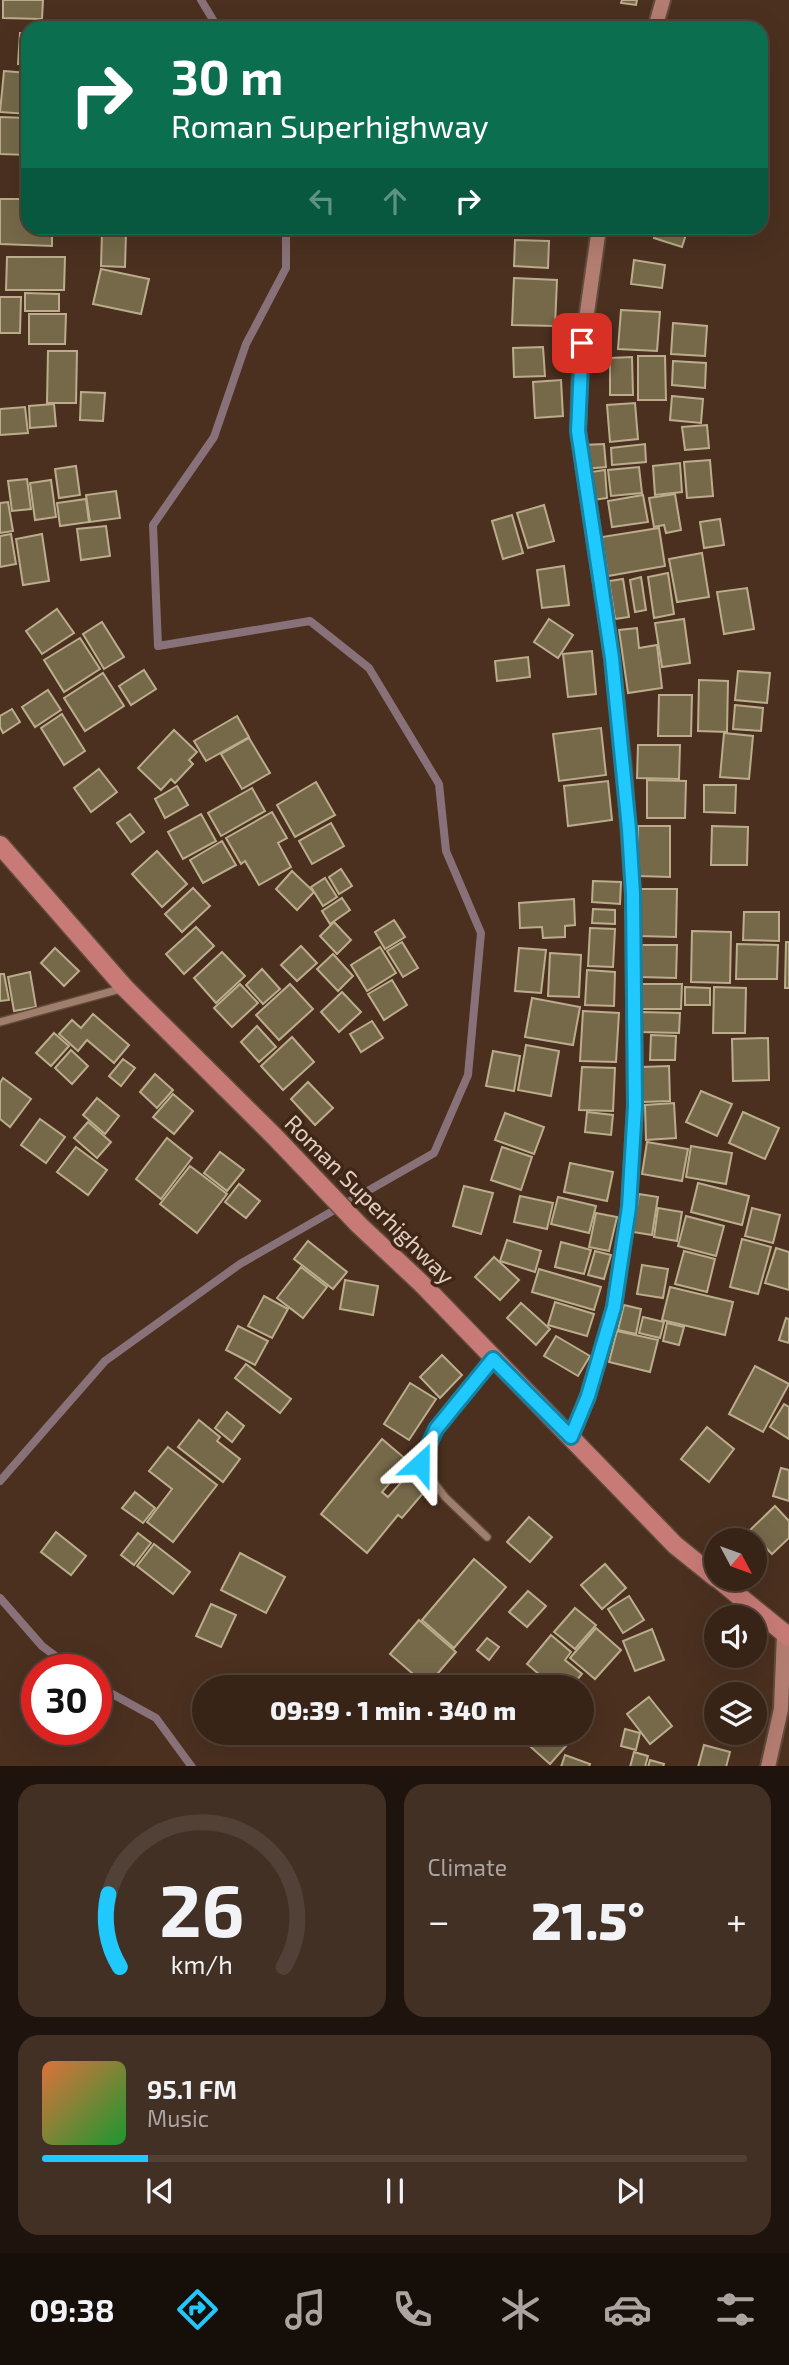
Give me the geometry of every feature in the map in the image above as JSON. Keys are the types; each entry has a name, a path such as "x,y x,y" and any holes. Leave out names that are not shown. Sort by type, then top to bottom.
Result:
{"main road":[{"name":"Roman Superhighway","path":"0,845 125,988 359,1225 422,1284 675,1545 704,1568"},
{"name":"Roman Superhighway","path":"732,1591 787,1635"}],"street":[{"path":"657,21 663,0"},
{"path":"571,1437 592,1384 614,1307 629,1207 635,1106 633,894 624,768 612,658 578,431 581,349 597,235"},
{"path":"0,1022 125,988"},
{"path":"487,1537 444,1497 420,1464 436,1429 493,1359"},
{"path":"768,1766 781,1709 787,1635"}],"building":[{"path":"3,0 43,0 42,19 3,18"},
{"path":"622,0 637,0 636,5 621,3"},
{"path":"20,33 21,64 18,64"},
{"path":"4,71 21,72 21,114 0,112"},
{"path":"0,117 21,118 21,155 0,154"},
{"path":"0,199 21,199 21,235 52,235 52,246 0,244"},
{"path":"102,235 126,235 125,267 101,266"},
{"path":"655,235 686,235 682,247 654,238"},
{"path":"515,240 549,241 548,268 514,266"},
{"path":"7,257 65,257 64,290 6,290"},
{"path":"634,260 665,265 662,288 631,284"},
{"path":"101,269 149,279 141,314 93,304"},
{"path":"514,278 557,280 555,326 512,325"},
{"path":"25,293 59,294 59,311 25,311"},
{"path":"0,297 21,297 20,333 0,333"},
{"path":"621,310 660,312 657,351 618,349"},
{"path":"29,314 66,314 65,344 29,344"},
{"path":"673,323 707,326 705,356 671,354"},
{"path":"543,347 545,376 514,377 513,348"},
{"path":"48,351 77,351 76,403 47,403"},
{"path":"638,356 665,356 666,400 638,400"},
{"path":"632,357 633,395 610,395 610,358"},
{"path":"673,361 706,363 705,388 672,385"},
{"path":"561,380 563,416 535,418 533,382"},
{"path":"81,392 105,393 103,421 80,420"},
{"path":"672,396 703,399 701,423 670,420"},
{"path":"635,403 638,439 610,442 607,405"},
{"path":"54,404 56,426 30,428 29,406"},
{"path":"25,407 28,433 0,435 0,409"},
{"path":"707,425 709,448 685,450 682,427"},
{"path":"604,444 606,467 585,469 583,445"},
{"path":"645,444 646,462 612,465 611,448"},
{"path":"710,460 713,496 687,498 684,462"},
{"path":"680,463 682,492 655,495 653,466"},
{"path":"76,466 80,495 59,498 55,469"},
{"path":"639,467 642,493 611,496 608,470"},
{"path":"605,470 607,498 593,500 591,472"},
{"path":"27,479 31,509 12,511 8,481"},
{"path":"51,480 56,517 35,520 30,483"},
{"path":"116,491 120,518 90,522 86,495"},
{"path":"675,494 681,530 666,533 664,525 654,527 649,498"},
{"path":"643,495 648,522 612,527 608,501"},
{"path":"86,499 89,522 60,526 57,503"},
{"path":"8,502 13,531 0,533 0,503"},
{"path":"544,505 554,541 528,548 517,513"},
{"path":"512,515 523,553 503,559 492,521"},
{"path":"720,519 724,545 704,548 700,522"},
{"path":"106,526 110,556 81,560 77,529"},
{"path":"659,528 665,566 608,576 602,537"},
{"path":"11,534 16,564 0,567 0,536"},
{"path":"42,534 49,581 23,585 16,539"},
{"path":"702,553 709,597 677,602 669,559"},
{"path":"564,566 569,605 542,608 537,570"},
{"path":"668,573 674,614 654,618 648,577"},
{"path":"641,577 646,610 635,612 630,580"},
{"path":"623,579 629,617 615,619 609,581"},
{"path":"747,588 754,629 724,634 717,592"},
{"path":"57,609 74,633 42,654 26,631"},
{"path":"549,619 573,635 558,658 534,642"},
{"path":"684,619 690,663 662,667 655,623"},
{"path":"102,622 124,657 104,669 83,634"},
{"path":"637,628 639,648 657,645 662,688 628,693 619,630"},
{"path":"80,638 100,669 64,692 44,660"},
{"path":"592,651 596,694 568,697 563,654"},
{"path":"528,657 530,677 497,681 495,661"},
{"path":"144,670 156,689 131,705 119,686"},
{"path":"738,671 770,673 767,703 735,700"},
{"path":"103,673 124,706 85,731 64,698"},
{"path":"699,680 728,681 727,732 698,731"},
{"path":"48,690 61,710 35,727 22,707"},
{"path":"659,695 692,695 691,736 658,736"},
{"path":"735,705 763,708 761,731 733,729"},
{"path":"12,709 20,722 3,733 0,716"},
{"path":"62,714 85,751 64,765 41,728"},
{"path":"237,716 249,737 206,761 194,741"},
{"path":"601,728 606,775 559,781 553,734"},
{"path":"174,730 197,752 189,760 193,764 175,783 171,779 161,790 138,768"},
{"path":"724,733 753,736 749,779 720,777"},
{"path":"249,738 270,773 242,789 221,754"},
{"path":"638,745 680,745 679,779 637,778"},
{"path":"99,769 117,792 91,812 74,788"},
{"path":"647,780 686,781 685,818 647,818"},
{"path":"608,781 612,820 568,826 564,786"},
{"path":"316,782 335,815 295,837 277,805"},
{"path":"704,785 736,785 735,813 704,812"},
{"path":"177,786 188,805 165,818 155,799"},
{"path":"252,788 265,811 221,836 208,813"},
{"path":"272,812 287,838 278,843 291,867 259,885 245,861 241,864 226,838"},
{"path":"130,814 144,832 131,842 117,823"},
{"path":"201,814 216,841 183,859 168,832"},
{"path":"331,823 344,846 312,864 299,841"},
{"path":"638,826 670,826 670,877 638,876"},
{"path":"712,826 748,827 747,865 711,865"},
{"path":"222,841 236,865 203,883 190,860"},
{"path":"157,851 187,884 162,907 132,874"},
{"path":"341,869 352,886 339,894 329,877"},
{"path":"292,871 314,892 297,910 276,889"},
{"path":"325,878 337,897 323,906 311,887"},
{"path":"593,881 621,882 620,904 592,902"},
{"path":"193,888 210,906 182,932 165,914"},
{"path":"640,889 677,889 676,937 639,936"},
{"path":"342,898 350,910 330,924 322,911"},
{"path":"574,899 575,925 565,926 565,937 543,938 542,927 520,928 519,903"},
{"path":"593,909 615,910 615,924 592,923"},
{"path":"744,912 779,912 779,941 743,940"},
{"path":"394,920 405,937 385,949 375,932"},
{"path":"334,922 351,940 337,954 320,936"},
{"path":"196,927 214,946 184,974 166,954"},
{"path":"590,928 615,929 613,967 588,966"},
{"path":"692,931 731,932 730,983 691,982"},
{"path":"402,942 418,968 403,977 387,951"},
{"path":"786,942 789,942 789,988 785,988"},
{"path":"737,944 778,945 777,979 736,979"},
{"path":"642,945 677,945 676,978 641,977"},
{"path":"301,946 317,963 297,981 281,965"},
{"path":"380,947 396,973 367,991 351,965"},
{"path":"55,948 79,971 64,986 41,963"},
{"path":"519,948 546,950 541,993 515,991"},
{"path":"222,952 245,976 216,1003 194,978"},
{"path":"550,953 581,955 579,997 548,996"},
{"path":"333,954 353,976 338,991 317,969"},
{"path":"262,969 280,989 263,1004 246,985"},
{"path":"587,970 615,972 614,1006 585,1005"},
{"path":"30,972 36,1007 14,1011 8,977"},
{"path":"0,974 4,974 9,1000 0,1001"},
{"path":"392,980 407,1005 384,1020 368,994"},
{"path":"240,984 258,1003 232,1027 214,1008"},
{"path":"290,984 313,1009 279,1040 256,1015"},
{"path":"641,984 682,984 681,1009 640,1009"},
{"path":"685,987 710,988 710,1005 685,1005"},
{"path":"714,987 746,988 745,1033 713,1033"},
{"path":"342,992 361,1012 339,1032 321,1012"},
{"path":"532,998 580,1007 573,1045 525,1037"},
{"path":"583,1011 619,1013 616,1062 580,1061"},
{"path":"641,1012 680,1013 679,1033 641,1032"},
{"path":"93,1014 129,1045 114,1063 87,1040 78,1051 59,1034 72,1020 81,1028"},
{"path":"372,1021 383,1038 361,1052 350,1034"},
{"path":"257,1026 276,1047 259,1062 241,1042"},
{"path":"54,1033 69,1046 51,1066 36,1053"},
{"path":"651,1035 676,1036 675,1060 650,1060"},
{"path":"292,1037 314,1062 283,1090 261,1066"},
{"path":"768,1038 769,1080 733,1081 732,1039"},
{"path":"526,1045 559,1051 551,1096 518,1090"},
{"path":"71,1050 88,1066 72,1084 55,1068"},
{"path":"493,1051 520,1056 514,1091 486,1086"},
{"path":"123,1059 135,1068 121,1086 109,1076"},
{"path":"669,1066 670,1101 643,1102 641,1067"},
{"path":"582,1067 615,1068 613,1111 579,1110"},
{"path":"155,1074 173,1090 157,1108 140,1092"},
{"path":"3,1078 31,1099 10,1127 0,1119 0,1083"},
{"path":"308,1082 333,1108 315,1125 291,1099"},
{"path":"701,1091 732,1104 717,1136 686,1122"},
{"path":"173,1094 193,1111 174,1134 153,1117"},
{"path":"97,1098 119,1116 105,1134 83,1115"},
{"path":"674,1103 676,1138 646,1140 645,1105"},
{"path":"587,1112 613,1115 611,1135 585,1132"},
{"path":"743,1112 779,1128 765,1159 729,1143"},
{"path":"505,1113 544,1127 534,1154 495,1140"},
{"path":"40,1119 65,1137 46,1163 21,1145"},
{"path":"88,1122 111,1142 97,1158 74,1138"},
{"path":"167,1138 192,1158 161,1199 136,1179"},
{"path":"647,1142 688,1149 682,1181 642,1174"},
{"path":"691,1146 732,1153 726,1184 686,1177"},
{"path":"76,1147 107,1170 88,1195 57,1172"},
{"path":"502,1147 532,1157 521,1190 491,1180"},
{"path":"220,1152 244,1170 227,1191 204,1173"},
{"path":"570,1163 613,1172 607,1201 564,1192"},
{"path":"190,1166 227,1194 197,1233 160,1204"},
{"path":"698,1183 749,1196 742,1225 691,1212"},
{"path":"239,1184 260,1201 246,1218 225,1202"},
{"path":"464,1186 493,1193 481,1234 453,1226"},
{"path":"639,1194 658,1197 652,1235 633,1232"},
{"path":"520,1196 553,1203 547,1229 514,1222"},
{"path":"558,1197 596,1206 589,1233 551,1224"},
{"path":"658,1208 682,1212 677,1241 654,1237"},
{"path":"752,1208 780,1215 773,1243 745,1236"},
{"path":"596,1213 617,1217 609,1251 589,1247"},
{"path":"686,1216 724,1226 716,1256 678,1246"},
{"path":"742,1239 771,1247 758,1294 730,1287"},
{"path":"507,1240 541,1251 535,1272 500,1261"},
{"path":"308,1241 347,1272 333,1289 294,1259"},
{"path":"561,1242 591,1250 584,1274 555,1267"},
{"path":"776,1248 789,1252 789,1290 765,1283"},
{"path":"595,1251 611,1255 604,1279 588,1275"},
{"path":"684,1251 715,1259 707,1292 675,1284"},
{"path":"494,1257 519,1280 500,1300 475,1277"},
{"path":"642,1265 668,1269 663,1298 637,1294"},
{"path":"301,1267 327,1287 303,1318 277,1298"},
{"path":"539,1269 601,1287 594,1310 532,1292"},
{"path":"345,1280 378,1286 373,1315 340,1309"},
{"path":"670,1287 733,1302 725,1335 662,1320"},
{"path":"264,1296 288,1309 272,1338 248,1326"},
{"path":"555,1302 594,1314 587,1336 548,1325"},
{"path":"521,1303 550,1329 536,1345 507,1318"},
{"path":"624,1305 641,1309 636,1334 618,1330"},
{"path":"643,1317 664,1322 660,1338 639,1333"},
{"path":"786,1318 789,1319 789,1343 779,1340"},
{"path":"667,1323 684,1327 679,1345 663,1341"},
{"path":"238,1326 268,1341 255,1365 226,1350"},
{"path":"617,1331 658,1340 650,1372 609,1362"},
{"path":"556,1336 590,1356 578,1376 544,1356"},
{"path":"442,1355 462,1375 440,1398 420,1377"},
{"path":"246,1364 291,1399 280,1413 235,1378"},
{"path":"755,1366 789,1384 763,1432 729,1414"},
{"path":"410,1383 436,1399 409,1440 384,1424"},
{"path":"784,1404 789,1407 789,1439 770,1427"},
{"path":"227,1412 244,1426 232,1442 215,1428"},
{"path":"199,1420 220,1437 217,1441 240,1459 223,1482 178,1447"},
{"path":"707,1427 734,1449 709,1482 681,1459"},
{"path":"382,1439 408,1461 382,1492 388,1497 406,1477 424,1492 402,1518 398,1515 367,1553 321,1514"},
{"path":"168,1447 217,1485 173,1542 147,1522 172,1489 149,1471"},
{"path":"781,1468 789,1470 789,1501 773,1496"},
{"path":"135,1492 155,1508 143,1523 122,1508"},
{"path":"775,1506 789,1521 789,1538 772,1554 767,1549 767,1528 752,1528"},
{"path":"529,1517 552,1537 530,1562 507,1542"},
{"path":"56,1532 86,1556 71,1575 41,1552"},
{"path":"138,1533 151,1543 134,1565 121,1555"},
{"path":"154,1544 190,1572 173,1594 137,1566"},
{"path":"240,1553 285,1577 266,1613 221,1590"},
{"path":"474,1559 506,1587 454,1648 422,1620"},
{"path":"605,1564 626,1588 602,1609 581,1585"},
{"path":"528,1591 546,1606 527,1627 509,1612"},
{"path":"629,1596 644,1620 623,1633 608,1609"},
{"path":"211,1604 236,1615 221,1647 196,1636"},
{"path":"575,1608 596,1625 575,1649 554,1632"},
{"path":"419,1620 456,1652 436,1675 414,1675 390,1654"},
{"path":"596,1628 621,1650 595,1679 594,1675 590,1675 570,1658"},
{"path":"652,1629 664,1660 635,1671 623,1641"},
{"path":"551,1635 571,1652 565,1660 582,1674 540,1675 527,1664"},
{"path":"487,1638 499,1647 489,1660 477,1650"},
{"path":"649,1697 672,1726 650,1744 627,1714"},
{"path":"625,1729 640,1733 636,1750 621,1746"},
{"path":"529,1745 566,1746 550,1764"},
{"path":"704,1745 730,1752 726,1766 698,1766"},
{"path":"634,1752 648,1756 645,1766 630,1766"},
{"path":"565,1755 590,1764 589,1766 561,1766"},
{"path":"650,1760 664,1764 663,1766 648,1766"}],"waterway":[{"path":"201,0 214,21"},
{"path":"0,1481 105,1361 240,1264 434,1153 468,1075 481,933 446,851 439,784 369,668 310,621 158,646 153,525 214,437 246,344 286,268 286,235"},
{"path":"0,1598 42,1646 53,1654"},
{"path":"112,1694 156,1718 191,1766"}],"route":[{"path":"420,1464 436,1429 493,1359 571,1437 604,1348 614,1307 629,1207 635,1106 633,894 624,768 612,658 578,431 582,343"}]}
